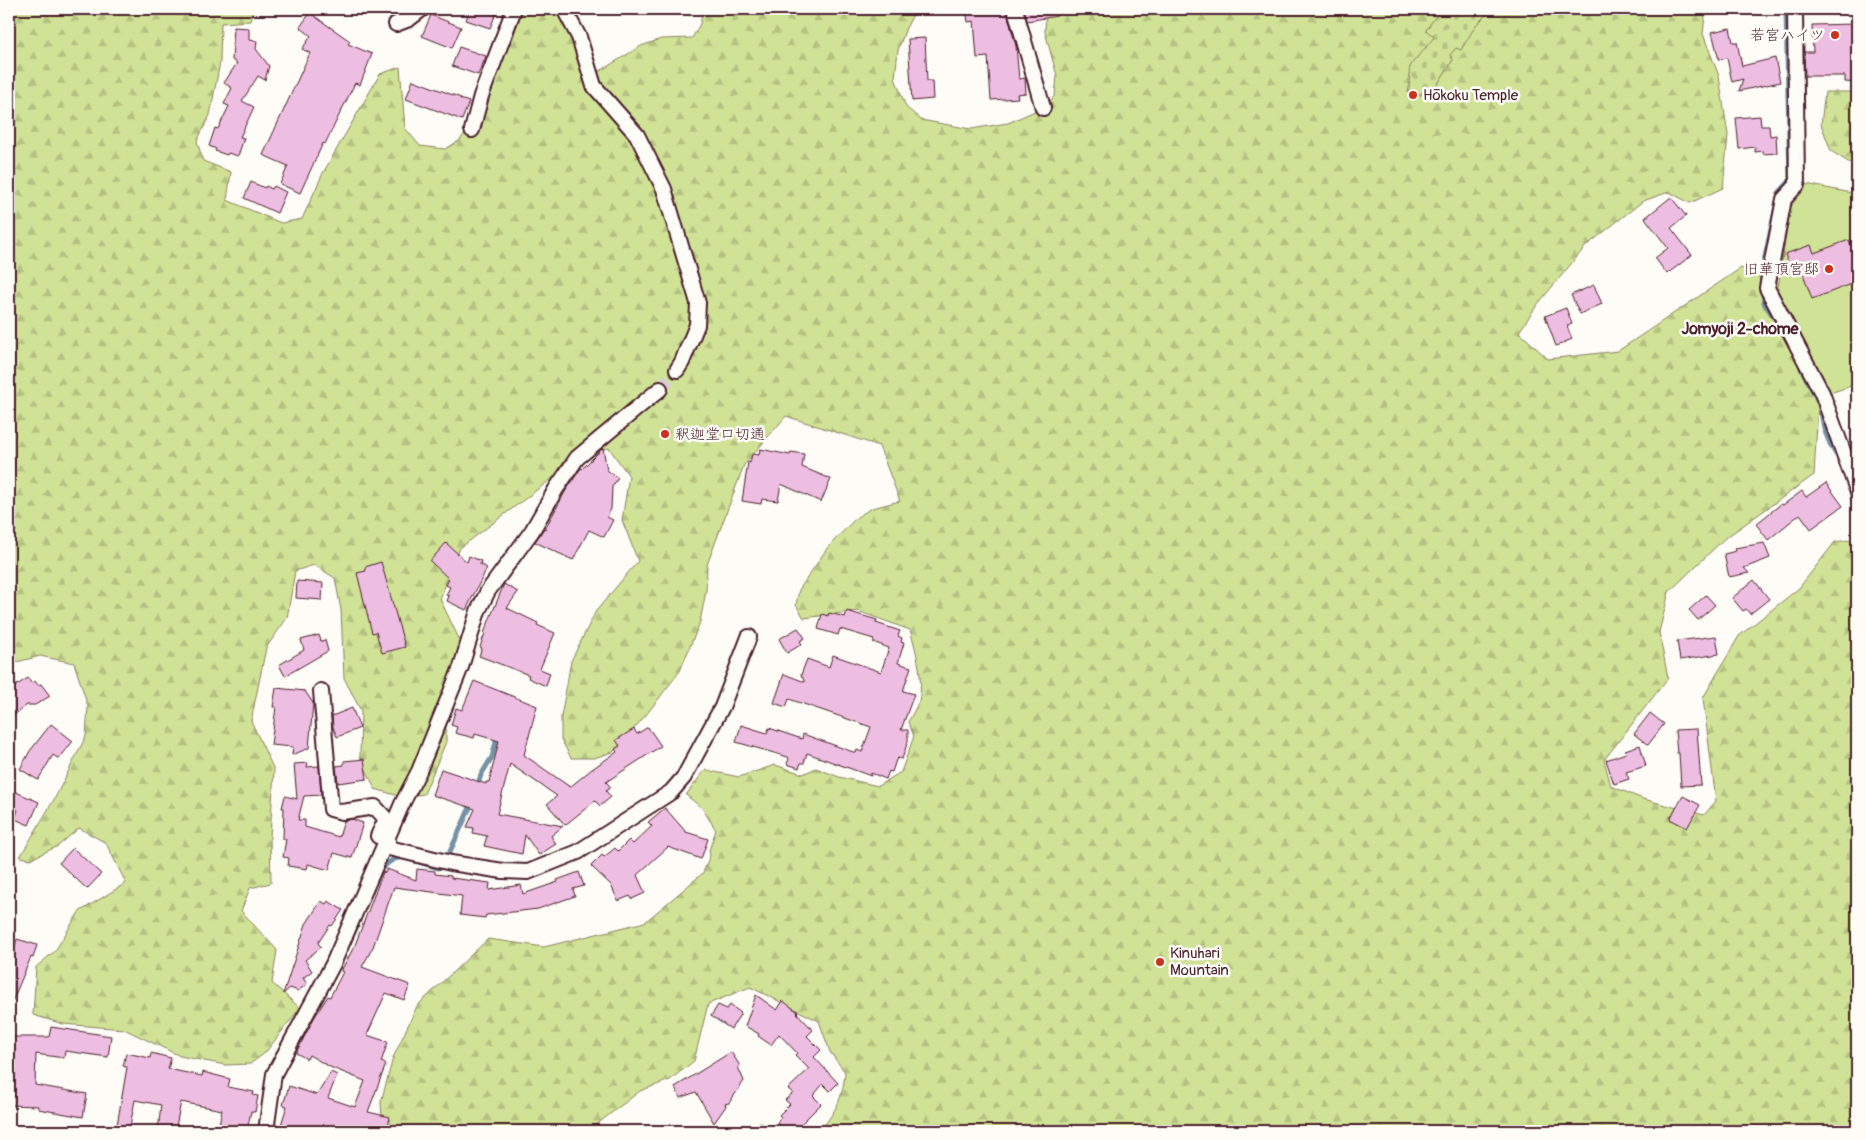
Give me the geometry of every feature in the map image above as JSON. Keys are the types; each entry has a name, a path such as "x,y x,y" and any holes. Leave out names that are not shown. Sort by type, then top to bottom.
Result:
{"street":[{"path":"396,24 409,19 422,9"},
{"path":"472,130 481,96 514,9"},
{"path":"564,9 579,37 594,86 637,135 664,189 698,303 697,326 677,370"},
{"path":"1015,9 1043,108"},
{"path":"1795,9 1797,185 1784,199 1767,288 1822,393 1857,490"},
{"path":"266,1131 274,1074 333,964 387,843 402,804 419,771 461,667 478,611 488,591 532,531 556,489 577,458 660,390"},
{"path":"321,690 331,810 342,812 375,807 386,819 378,836 387,843 451,863 503,871 528,872 578,852 670,792 684,777 722,707 750,637"}],"green space":[{"path":"9,9 254,9 250,21 221,23 220,62 210,115 197,141 203,161 231,172 227,200 281,223 302,219 323,173 380,74 400,67 405,128 420,146 445,149 459,141 484,109 499,60 512,41 522,9 557,9 577,43 577,57 600,71 641,46 661,39 692,38 700,24 703,9 916,9 906,28 898,50 895,78 906,107 921,120 971,129 1008,123 1046,106 1055,95 1057,76 1045,32 1046,9 1726,9 1705,16 1703,34 1719,76 1728,135 1723,188 1690,203 1669,192 1643,201 1586,246 1537,305 1519,332 1548,359 1618,351 1741,268 1780,284 1810,361 1818,406 1814,475 1724,539 1669,592 1659,632 1668,678 1604,760 1611,786 1643,799 1704,815 1716,801 1703,698 1739,636 1799,588 1835,542 1857,539 1857,1131 819,1131 838,1104 845,1072 830,1052 819,1021 750,987 708,1004 694,1061 670,1080 640,1091 588,1131 383,1131 381,1102 393,1058 417,1006 488,939 544,947 645,922 703,873 716,830 702,808 686,795 705,770 739,777 775,765 803,774 816,768 839,777 878,786 901,772 914,736 908,722 919,701 921,684 919,665 910,630 858,611 804,618 796,605 799,590 828,547 857,517 872,508 900,501 879,446 786,416 744,465 707,565 706,591 700,622 680,671 646,715 613,752 594,758 571,758 561,739 561,717 571,661 596,611 638,561 622,520 629,476 609,448 573,455 558,474 460,548 440,599 462,645 446,689 446,742 424,794 402,797 375,789 360,757 361,711 344,678 341,610 335,578 314,565 295,571 287,618 266,648 251,721 274,770 270,837 271,883 250,888 241,911 277,950 272,983 300,1008 265,1053 250,1064 225,1065 180,1056 124,1029 63,1024 33,1015 36,967 55,951 79,912 126,883 106,843 79,828 58,846 31,859 20,857 56,796 86,736 88,706 74,663 40,656 9,664"},
{"path":"1441,9 1492,9 1476,25 1461,50 1456,48 1450,55 1453,60 1435,88 1430,87 1417,96 1408,92 1410,67 1434,37 1426,30"},
{"path":"1825,92 1857,92 1857,164 1848,162 1831,151 1821,124"},
{"name":"旧華頂宮邸","path":"1806,184 1857,194 1857,384 1827,394 1777,295 1790,208"},
{"path":"760,1122 773,1131 741,1131"}],"building":[{"path":"470,9 498,9 490,28 466,20"},
{"path":"966,9 1006,9 1016,46 1019,79 1025,78 1026,93 1017,94 1018,98 991,100 988,57 977,58 974,21 968,22"},
{"path":"1024,9 1056,9 1057,16 1027,21"},
{"path":"310,13 350,41 348,44 372,54 360,85 355,83 325,144 323,143 300,193 280,184 288,166 263,155 310,53 302,49 311,36 300,27"},
{"path":"431,15 461,27 452,48 422,36"},
{"path":"1857,24 1857,83 1845,82 1845,76 1805,76 1804,52 1813,52 1812,25"},
{"path":"234,27 249,28 249,40 257,41 256,49 269,66 265,80 258,76 242,101 254,107 240,137 244,138 238,156 215,151 216,149 209,146 215,128 218,129 229,106 224,104 232,88 224,83 237,63 232,60"},
{"path":"1730,28 1733,42 1737,42 1742,66 1775,58 1780,82 1739,91 1743,79 1732,82 1727,58 1719,60 1712,32"},
{"path":"925,38 927,81 932,81 933,99 912,101 908,39"},
{"path":"459,47 486,56 478,75 452,66"},
{"path":"413,80 469,102 462,120 406,99"},
{"path":"1760,116 1761,126 1769,126 1770,136 1776,135 1777,153 1763,154 1763,151 1755,152 1755,147 1739,149 1736,118"},
{"path":"251,182 265,188 266,186 272,189 274,186 286,192 277,213 244,198"},
{"path":"1671,197 1686,216 1671,228 1692,255 1667,274 1655,258 1668,248 1645,218"},
{"name":"旧華頂宮邸","path":"1849,240 1857,262 1857,282 1812,299 1801,268 1791,271 1785,254 1811,245 1814,253"},
{"path":"1594,285 1602,304 1580,314 1571,295"},
{"path":"1566,308 1572,324 1567,326 1572,339 1556,346 1545,316"},
{"path":"603,448 607,470 618,478 612,487 611,509 607,517 613,520 604,537 589,530 573,560 535,542 545,529 565,492 581,468"},
{"path":"760,449 790,455 791,452 804,454 802,467 831,479 821,502 781,484 778,501 762,499 761,504 742,501 748,462 750,463 752,454 759,455"},
{"path":"1826,483 1843,506 1811,529 1800,514 1768,540 1756,524 1781,504 1783,505 1802,491 1806,497"},
{"path":"446,543 467,562 469,556 481,561 480,564 487,568 466,610 447,601 449,596 446,595 450,587 446,585 449,579 430,561"},
{"path":"1764,543 1770,558 1744,568 1749,573 1729,577 1724,554 1736,551 1735,548"},
{"path":"381,562 405,647 382,653 376,632 372,633 357,573 366,571 365,567"},
{"path":"1754,580 1769,599 1750,614 1746,609 1743,611 1732,598"},
{"path":"297,581 323,583 322,600 296,598"},
{"path":"504,584 518,592 507,608 555,633 540,669 550,673 546,686 528,678 529,675 479,656 484,633"},
{"path":"1706,595 1715,605 1698,620 1689,610"},
{"path":"847,611 877,620 876,623 900,631 898,636 902,638 901,642 904,643 898,663 911,667 903,691 914,694 901,730 908,730 908,741 902,759 898,758 896,760 892,772 889,771 886,779 871,773 871,776 807,753 804,763 801,763 799,768 787,764 788,757 736,742 741,725 767,733 769,728 802,739 803,734 856,753 857,750 862,752 871,727 789,699 786,707 774,703 784,674 805,682 801,675 807,659 829,667 833,655 881,672 889,648 873,642 874,639 840,629 838,635 818,629 822,614 828,616 829,613 845,617"},
{"path":"798,628 805,638 800,641 802,644 787,653 779,639"},
{"path":"319,635 321,641 325,640 328,651 285,676 279,665 304,650 301,640"},
{"path":"1716,636 1719,654 1680,660 1677,641"},
{"path":"28,678 31,683 35,681 38,685 41,684 50,696 35,705 27,705 9,719 9,690"},
{"path":"474,681 537,706 524,755 570,787 617,752 615,749 620,746 616,740 634,729 637,734 648,727 661,746 606,782 611,787 606,791 611,797 600,806 595,801 565,825 547,804 557,796 510,764 497,814 563,826 551,836 556,844 539,855 525,835 522,854 484,846 487,836 473,833 474,828 467,827 475,809 432,795 441,769 486,784 486,782 489,782 499,741 475,734 474,738 455,733 457,727 451,725 456,708 462,710"},
{"path":"276,688 305,691 313,703 309,748 292,755 293,747 271,745 276,707 273,707"},
{"path":"352,708 360,728 337,737 333,727 332,716"},
{"path":"1650,713 1664,724 1648,745 1634,734"},
{"path":"51,724 73,741 59,759 53,755 38,780 20,769 30,751"},
{"path":"1697,729 1701,785 1681,786 1679,753 1677,753 1675,730"},
{"path":"1640,745 1646,766 1626,772 1629,779 1614,784 1606,760 1626,753 1625,750"},
{"path":"364,759 367,779 338,783 336,766 344,765 344,761"},
{"path":"308,763 307,767 319,766 321,795 304,796 298,820 305,820 305,827 339,837 344,821 352,819 363,823 352,858 334,853 329,870 308,864 307,869 288,866 289,858 283,857 286,839 283,839 284,808 282,808 285,796 297,799 294,764"},
{"path":"9,789 39,802 29,825 15,819 18,810 9,806"},
{"path":"1683,796 1700,805 1687,828 1670,819"},
{"path":"665,808 686,832 708,839 701,859 668,847 637,875 645,893 632,899 630,896 618,901 611,885 591,866 602,855 604,857 615,848 618,851 629,840 633,844 652,826 648,822"},
{"path":"73,848 101,874 87,889 59,863"},
{"path":"387,869 416,880 417,869 435,871 435,874 451,876 451,878 490,883 489,890 521,885 523,894 558,882 557,880 579,872 584,886 573,889 575,896 538,909 486,915 485,918 460,915 462,896 394,887 373,947 362,967 410,985 404,1000 386,993 367,1035 388,1042 381,1062 386,1064 368,1112 390,1117 387,1131 279,1131 287,1106 283,1105 289,1086 317,1095 331,1072 337,1075 328,1098 355,1107 365,1081 330,1067 309,1055 307,1059 296,1053 314,1018 328,996 330,997 343,972 341,971 355,945 383,872 385,873"},
{"path":"321,901 326,904 328,901 343,910 318,943 321,947 305,960 312,971 303,978 307,984 298,991 290,988 283,994 306,924"},
{"path":"17,939 37,945 33,958 31,957 12,1002 12,963 10,963"},
{"path":"756,995 777,1010 783,1001 798,1012 813,1030 807,1036 821,1050 814,1057 838,1083 830,1091 823,1084 813,1096 821,1104 801,1124 809,1131 786,1131 777,1123 781,1117 779,1115 790,1104 785,1100 793,1093 788,1089 809,1069 795,1055 797,1053 779,1034 771,1045 758,1036 759,1034 745,1026"},
{"path":"718,1005 727,1009 730,1005 741,1013 731,1029 711,1016"},
{"path":"51,1027 111,1036 108,1057 65,1051 64,1058 36,1054 35,1085 87,1094 83,1117 38,1109 38,1106 9,1105 9,1074 12,1074 12,1037 49,1037"},
{"path":"731,1052 740,1066 738,1067 744,1081 729,1103 725,1104 726,1106 714,1123 696,1092 680,1098 675,1087"},
{"path":"126,1053 150,1058 151,1053 171,1058 168,1069 202,1076 203,1072 230,1079 228,1087 254,1092 253,1095 258,1096 255,1112 251,1111 247,1131 218,1129 222,1110 181,1102 175,1131 158,1131 161,1105 135,1100 129,1131 116,1131 127,1067 123,1066"}],"waterway":[{"path":"1778,323 1764,303 1761,275 1779,193 1790,181 1786,9"},
{"path":"1801,368 1820,405 1824,429 1840,461"},
{"path":"1851,489 1857,521"},
{"path":"477,787 481,775 492,757 498,735"},
{"path":"419,862 438,868 448,856 472,803"},
{"path":"378,874 394,859 406,858"},
{"path":"348,945 357,926"}],"tunnel":[{"path":"660,389 677,370"}],"place":[{"name":"若宮ハイツ","path":"1835,35"},
{"name":"Hōkoku Temple","path":"1413,95"},
{"name":"旧華頂宮邸","path":"1829,269"},
{"name":"釈迦堂口切通","path":"665,434"},
{"name":"Kinuhari Mountain","path":"1160,962"}],"district":[{"name":"Jomyoji 2-chome","path":"1740,329"}]}
